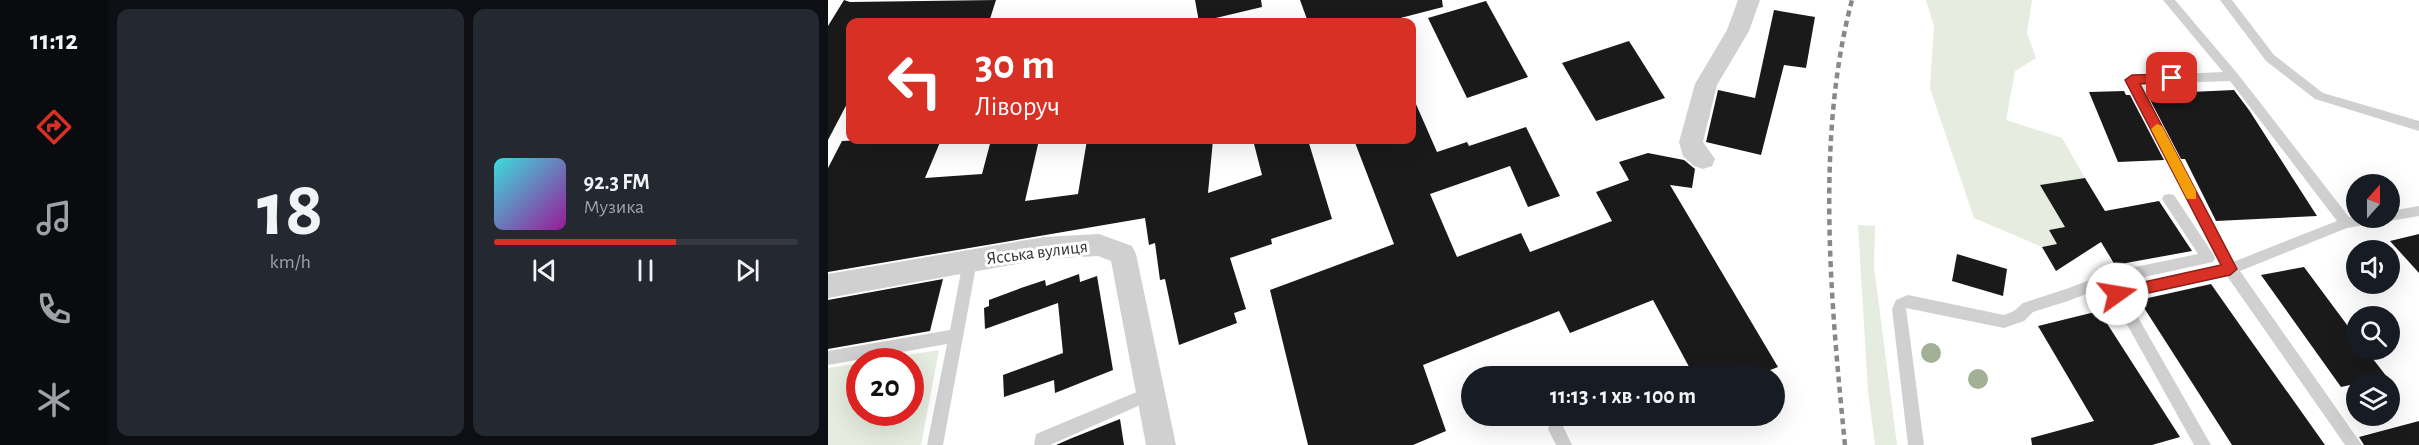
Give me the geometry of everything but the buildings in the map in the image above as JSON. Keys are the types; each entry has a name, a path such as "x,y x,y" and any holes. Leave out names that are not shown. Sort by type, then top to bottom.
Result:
{"street":[{"path":"1703,159 1692,149 1691,142 1706,84 1738,31 1749,0"},
{"name":"Ясська вулиця","path":"828,286 1044,248 1099,245 1123,254 1161,445"}],"lane":[{"path":"2169,0 2233,76 2346,223 2230,269 2117,294 2203,445"},
{"path":"2226,0 2270,58 2319,96 2419,126"},
{"path":"2233,76 2132,80 2230,269 2354,445"},
{"path":"1916,445 1899,309 1901,304 1908,301 2004,322 2019,316 2028,307 2068,296 2111,278 2208,258 2169,199"},
{"path":"2400,214 2419,211"},
{"path":"935,445 970,261"},
{"path":"828,357 954,336"},
{"path":"1042,445 1042,439 1150,393"},
{"path":"1556,429 1564,445"}],"shaded area":[{"path":"1926,0 2032,0 2027,33 2036,58 2015,71 2006,120 2062,138 2085,178 2041,186 2065,227 2049,230 2057,244 2042,247 1974,218 1930,88 1934,26"},
{"path":"1858,225 1875,226 1874,267 1897,445 1875,445 1868,391"},
{"path":"939,350 921,445 828,445 828,368 846,365 846,426 924,426 924,352"}],"railway":[{"path":"1845,445 1835,335 1829,221 1833,108 1852,0"}],"slow traffic":[{"path":"2157,129 2192,195"}],"route":[{"path":"2117,294 2230,269 2132,80 2172,78"}]}
